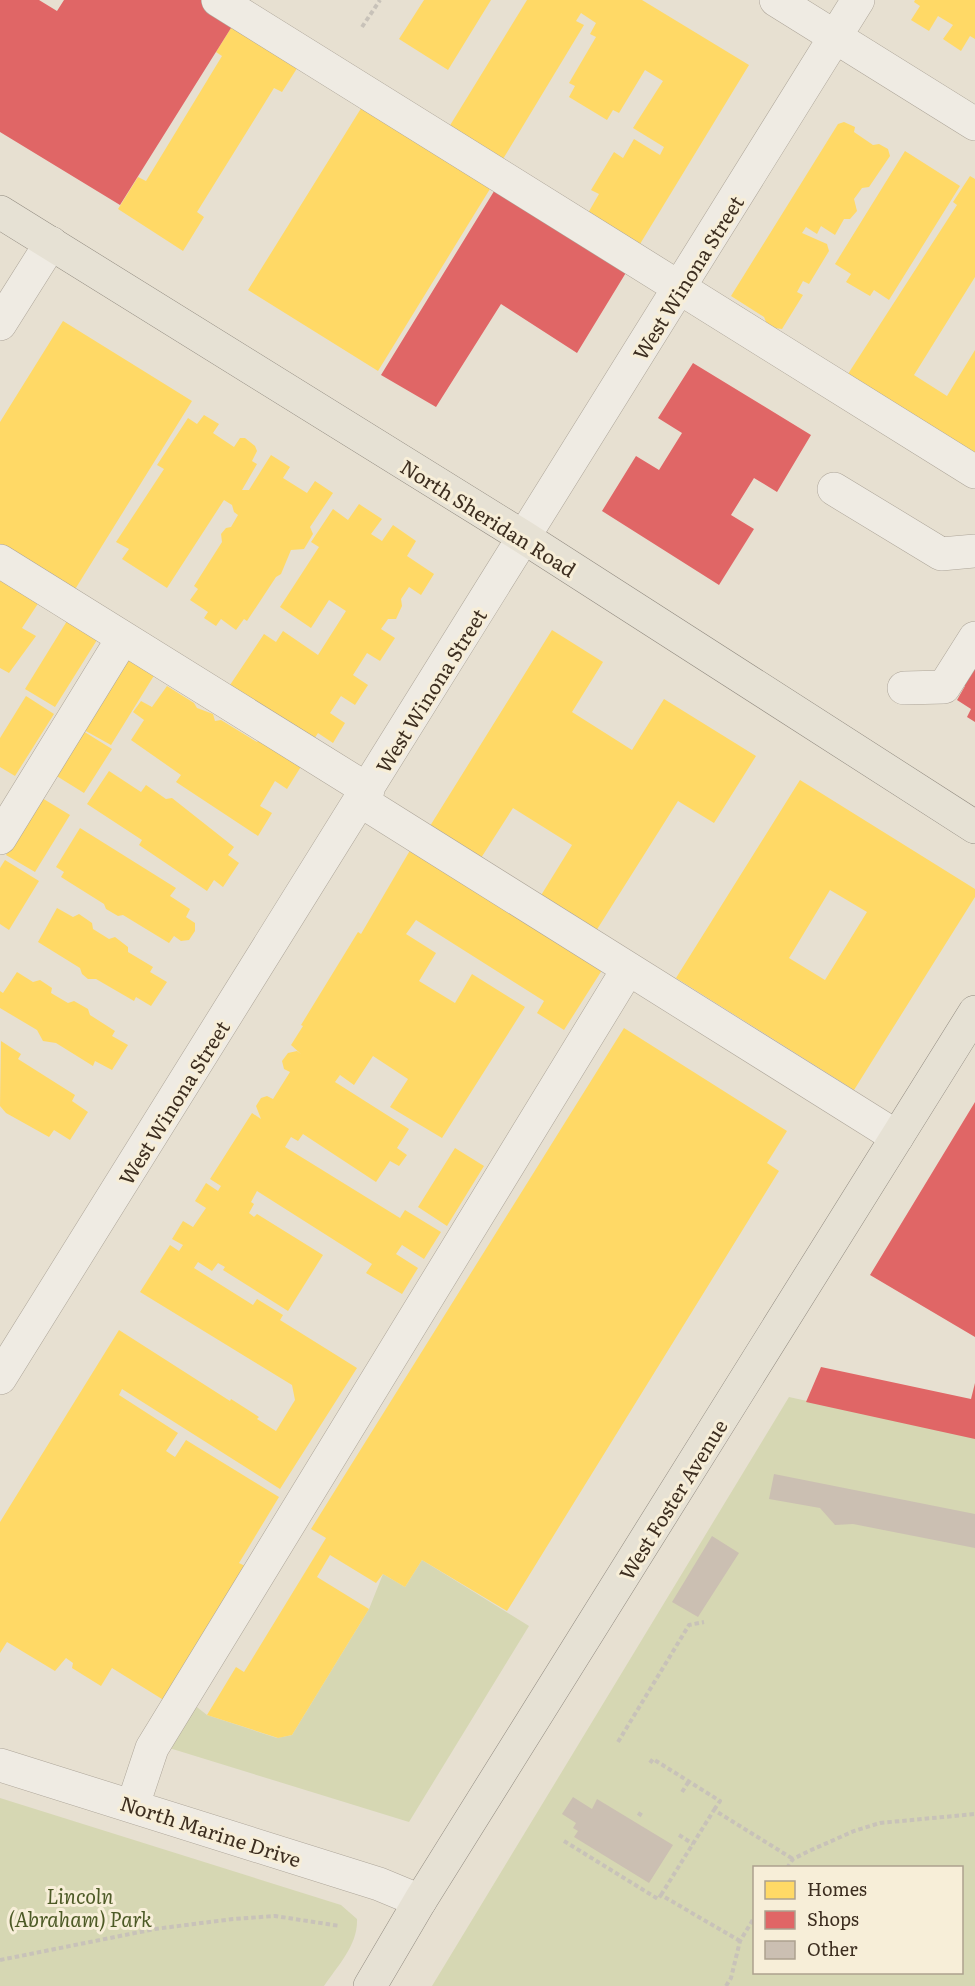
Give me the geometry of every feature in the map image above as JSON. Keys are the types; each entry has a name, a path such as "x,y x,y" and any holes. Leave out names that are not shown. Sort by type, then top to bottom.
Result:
{"main road":[{"name":"North Sheridan Road","path":"0,212 525,538 975,827"},
{"name":"West Foster Avenue","path":"370,1986 420,1901 975,1012"}],"street":[{"path":"219,0 975,472"},
{"path":"776,0 975,124"},
{"name":"West Winona Street","path":"0,1378 858,0"},
{"path":"0,324 51,243"},
{"path":"834,489 940,554 975,551"},
{"path":"0,561 123,638 628,969 897,1137"},
{"path":"0,838 123,638"},
{"path":"904,688 944,687 975,638"},
{"path":"133,1805 152,1748 628,969"},
{"name":"North Marine Drive","path":"0,1765 379,1884 420,1901"}],"path":[{"path":"362,27 380,0"},
{"path":"618,1742 689,1625 704,1622"},
{"path":"564,1841 658,1899 720,1801 652,1758 650,1763"},
{"path":"682,1792 689,1781"},
{"path":"714,1810 793,1860"},
{"path":"638,1813 644,1817"},
{"path":"788,1866 793,1860 854,1831 880,1823 975,1815"},
{"path":"679,1835 693,1844"},
{"path":"661,1895 740,1941"},
{"path":"0,1960 155,1929 233,1919 275,1916 340,1926"},
{"path":"726,1986 731,1978 740,1941 753,1920"}],"green space":[{"path":"789,1397 975,1438 975,1986 432,1986"},
{"path":"422,1560 529,1626 409,1822 166,1747 193,1704 207,1715 277,1738 292,1735 369,1609 383,1574 405,1587"},
{"name":"Lincoln (Abraham) Park","path":"0,1798 341,1905 357,1919 351,1946 324,1986 0,1986"}],"building: Homes":[{"path":"424,0 491,0 448,70 399,39"},
{"path":"527,0 642,0 749,65 640,244 588,213 599,194 591,190 614,152 623,158 634,139 660,155 664,147 633,128 663,81 645,70 619,113 613,110 607,120 569,97 575,86 569,83 596,37 590,34 596,23 581,13 576,21 584,25 503,159 449,127"},
{"path":"915,0 975,0 975,39 970,36 961,51 943,39 953,25 938,16 929,31 911,20 920,6 914,2"},
{"path":"236,20 301,62 282,92 274,88 197,212 204,217 183,251 118,209 138,177 146,181 222,56 216,52"},
{"path":"365,102 493,184 378,371 248,290"},
{"path":"844,122 855,127 854,132 873,145 879,144 888,149 890,156 869,187 862,188 854,199 857,211 850,219 844,219 835,235 821,226 817,234 806,227 802,233 827,244 829,251 809,284 803,281 797,292 803,295 782,329 775,328 767,324 764,317 731,296 838,124"},
{"path":"905,151 960,186 889,300 874,290 870,296 846,282 851,274 835,264"},
{"path":"970,176 975,179 975,277 914,375 947,396 975,350 975,454 848,374 957,205 953,202"},
{"path":"63,321 192,401 74,591 0,545 0,422"},
{"path":"204,415 219,424 213,433 234,447 240,438 245,438 255,446 257,451 252,461 257,464 242,490 249,490 271,455 290,467 283,478 307,493 315,481 333,493 310,527 313,534 304,549 291,550 281,574 276,577 247,621 244,619 236,630 221,619 216,626 204,618 208,612 190,600 198,589 194,586 222,542 221,534 226,528 231,527 238,515 234,512 232,505 224,500 167,588 122,559 129,549 116,542 164,469 157,465 188,418 197,424"},
{"path":"359,504 382,519 371,534 382,541 393,525 416,541 407,556 434,574 421,595 409,587 401,599 402,606 396,619 388,619 381,629 395,638 380,661 367,653 353,675 368,685 355,705 341,696 330,713 345,723 333,743 318,733 314,739 230,685 264,634 276,642 283,631 318,655 346,611 329,600 311,628 280,607 319,547 311,542 333,509 348,520"},
{"path":"0,578 39,602 22,628 36,636 9,673 0,668"},
{"path":"67,621 97,640 55,707 25,689"},
{"path":"552,630 603,662 572,712 632,750 664,699 756,756 714,823 678,801 596,931 540,897 572,845 513,808 481,858 430,826"},
{"path":"128,658 155,674 111,745 84,730"},
{"path":"167,686 194,703 197,708 213,714 215,721 221,720 257,742 259,739 302,765 287,789 275,781 260,806 272,813 258,836 176,782 181,775 131,740 144,720 133,712 141,701 152,707"},
{"path":"26,696 54,714 15,776 0,767 0,738"},
{"path":"83,731 112,749 84,793 55,775"},
{"path":"109,771 141,792 146,785 166,799 172,798 234,847 228,855 239,863 223,887 214,880 207,891 139,845 142,840 87,804"},
{"path":"800,780 975,889 975,897 854,1090 676,978","holes":["830,890 867,912 825,980 789,958"]},
{"path":"42,798 70,815 35,872 6,855"},
{"path":"80,828 176,888 170,896 190,909 186,917 195,923 195,931 189,940 181,941 174,936 169,943 123,915 118,916 106,909 104,904 61,877 64,872 56,867"},
{"path":"412,847 604,967 564,1030 537,1013 544,1001 416,920 406,934 436,953 419,981 455,1003 472,974 525,1007 442,1138 390,1107 408,1079 373,1056 354,1085 340,1075 335,1082 409,1129 397,1148 407,1155 399,1166 390,1161 376,1182 303,1134 298,1141 291,1137 285,1147 400,1218 405,1210 441,1232 424,1259 402,1245 396,1254 418,1268 402,1294 366,1273 372,1264 257,1191 251,1202 254,1204 249,1213 254,1217 257,1214 323,1255 288,1311 223,1270 225,1267 218,1263 212,1271 198,1262 194,1268 253,1305 257,1299 283,1315 280,1320 357,1368 280,1489 122,1389 119,1395 178,1433 166,1451 175,1457 186,1440 279,1497 239,1563 253,1570 170,1704 112,1668 101,1686 72,1668 73,1663 66,1658 55,1671 7,1642 0,1653 0,1522 119,1330 259,1417 257,1419 276,1431 295,1400 292,1385 140,1292 170,1245 179,1251 183,1245 172,1239 183,1221 193,1227 206,1208 195,1201 206,1183 218,1191 221,1186 210,1179 252,1113 261,1119 256,1106 261,1098 267,1096 273,1099 290,1072 284,1069 282,1061 288,1053 297,1051 301,1054 291,1045 303,1026 301,1025 358,932 361,934"},
{"path":"5,860 39,881 9,930 0,924 0,868"},
{"path":"57,908 73,917 79,914 92,923 93,929 109,939 115,937 128,947 128,952 153,967 150,972 167,982 151,1006 136,997 134,1001 96,979 88,979 82,974 80,968 38,942"},
{"path":"17,972 33,982 40,980 52,988 51,993 68,1003 74,1001 88,1009 90,1015 115,1031 112,1036 128,1045 112,1070 95,1061 93,1066 56,1043 43,1041 37,1030 0,1008 0,991 3,993"},
{"path":"624,1028 787,1131 767,1163 779,1171 507,1611 422,1560 405,1587 383,1574 376,1583 330,1555 317,1577 369,1609 292,1735 278,1738 207,1715 236,1667 244,1672 326,1538 311,1529"},
{"path":"1,1041 21,1054 18,1059 75,1095 72,1101 88,1112 70,1140 54,1130 49,1137 6,1113 0,1106"},
{"path":"455,1148 484,1166 447,1226 418,1207"}],"building: Shops":[{"path":"0,0 39,0 57,11 64,0 203,0 236,20 120,205 0,132"},
{"path":"496,188 627,271 577,353 501,304 436,407 381,375"},
{"path":"693,363 811,435 777,492 754,478 731,515 754,529 719,585 602,511 636,456 659,470 682,433 658,418"},
{"path":"975,660 975,722 967,717 971,709 957,700 965,686 961,684"},
{"path":"975,1102 975,1337 870,1275"},
{"path":"821,1367 971,1399 975,1383 975,1439 806,1402"}],"building: Other":[{"path":"774,1474 975,1514 975,1548 853,1524 835,1525 820,1508 769,1499"},
{"path":"712,1536 739,1553 698,1617 672,1602"},
{"path":"573,1797 592,1809 597,1799 673,1845 649,1883 574,1837 578,1831 573,1828 576,1823 562,1814"}]}
